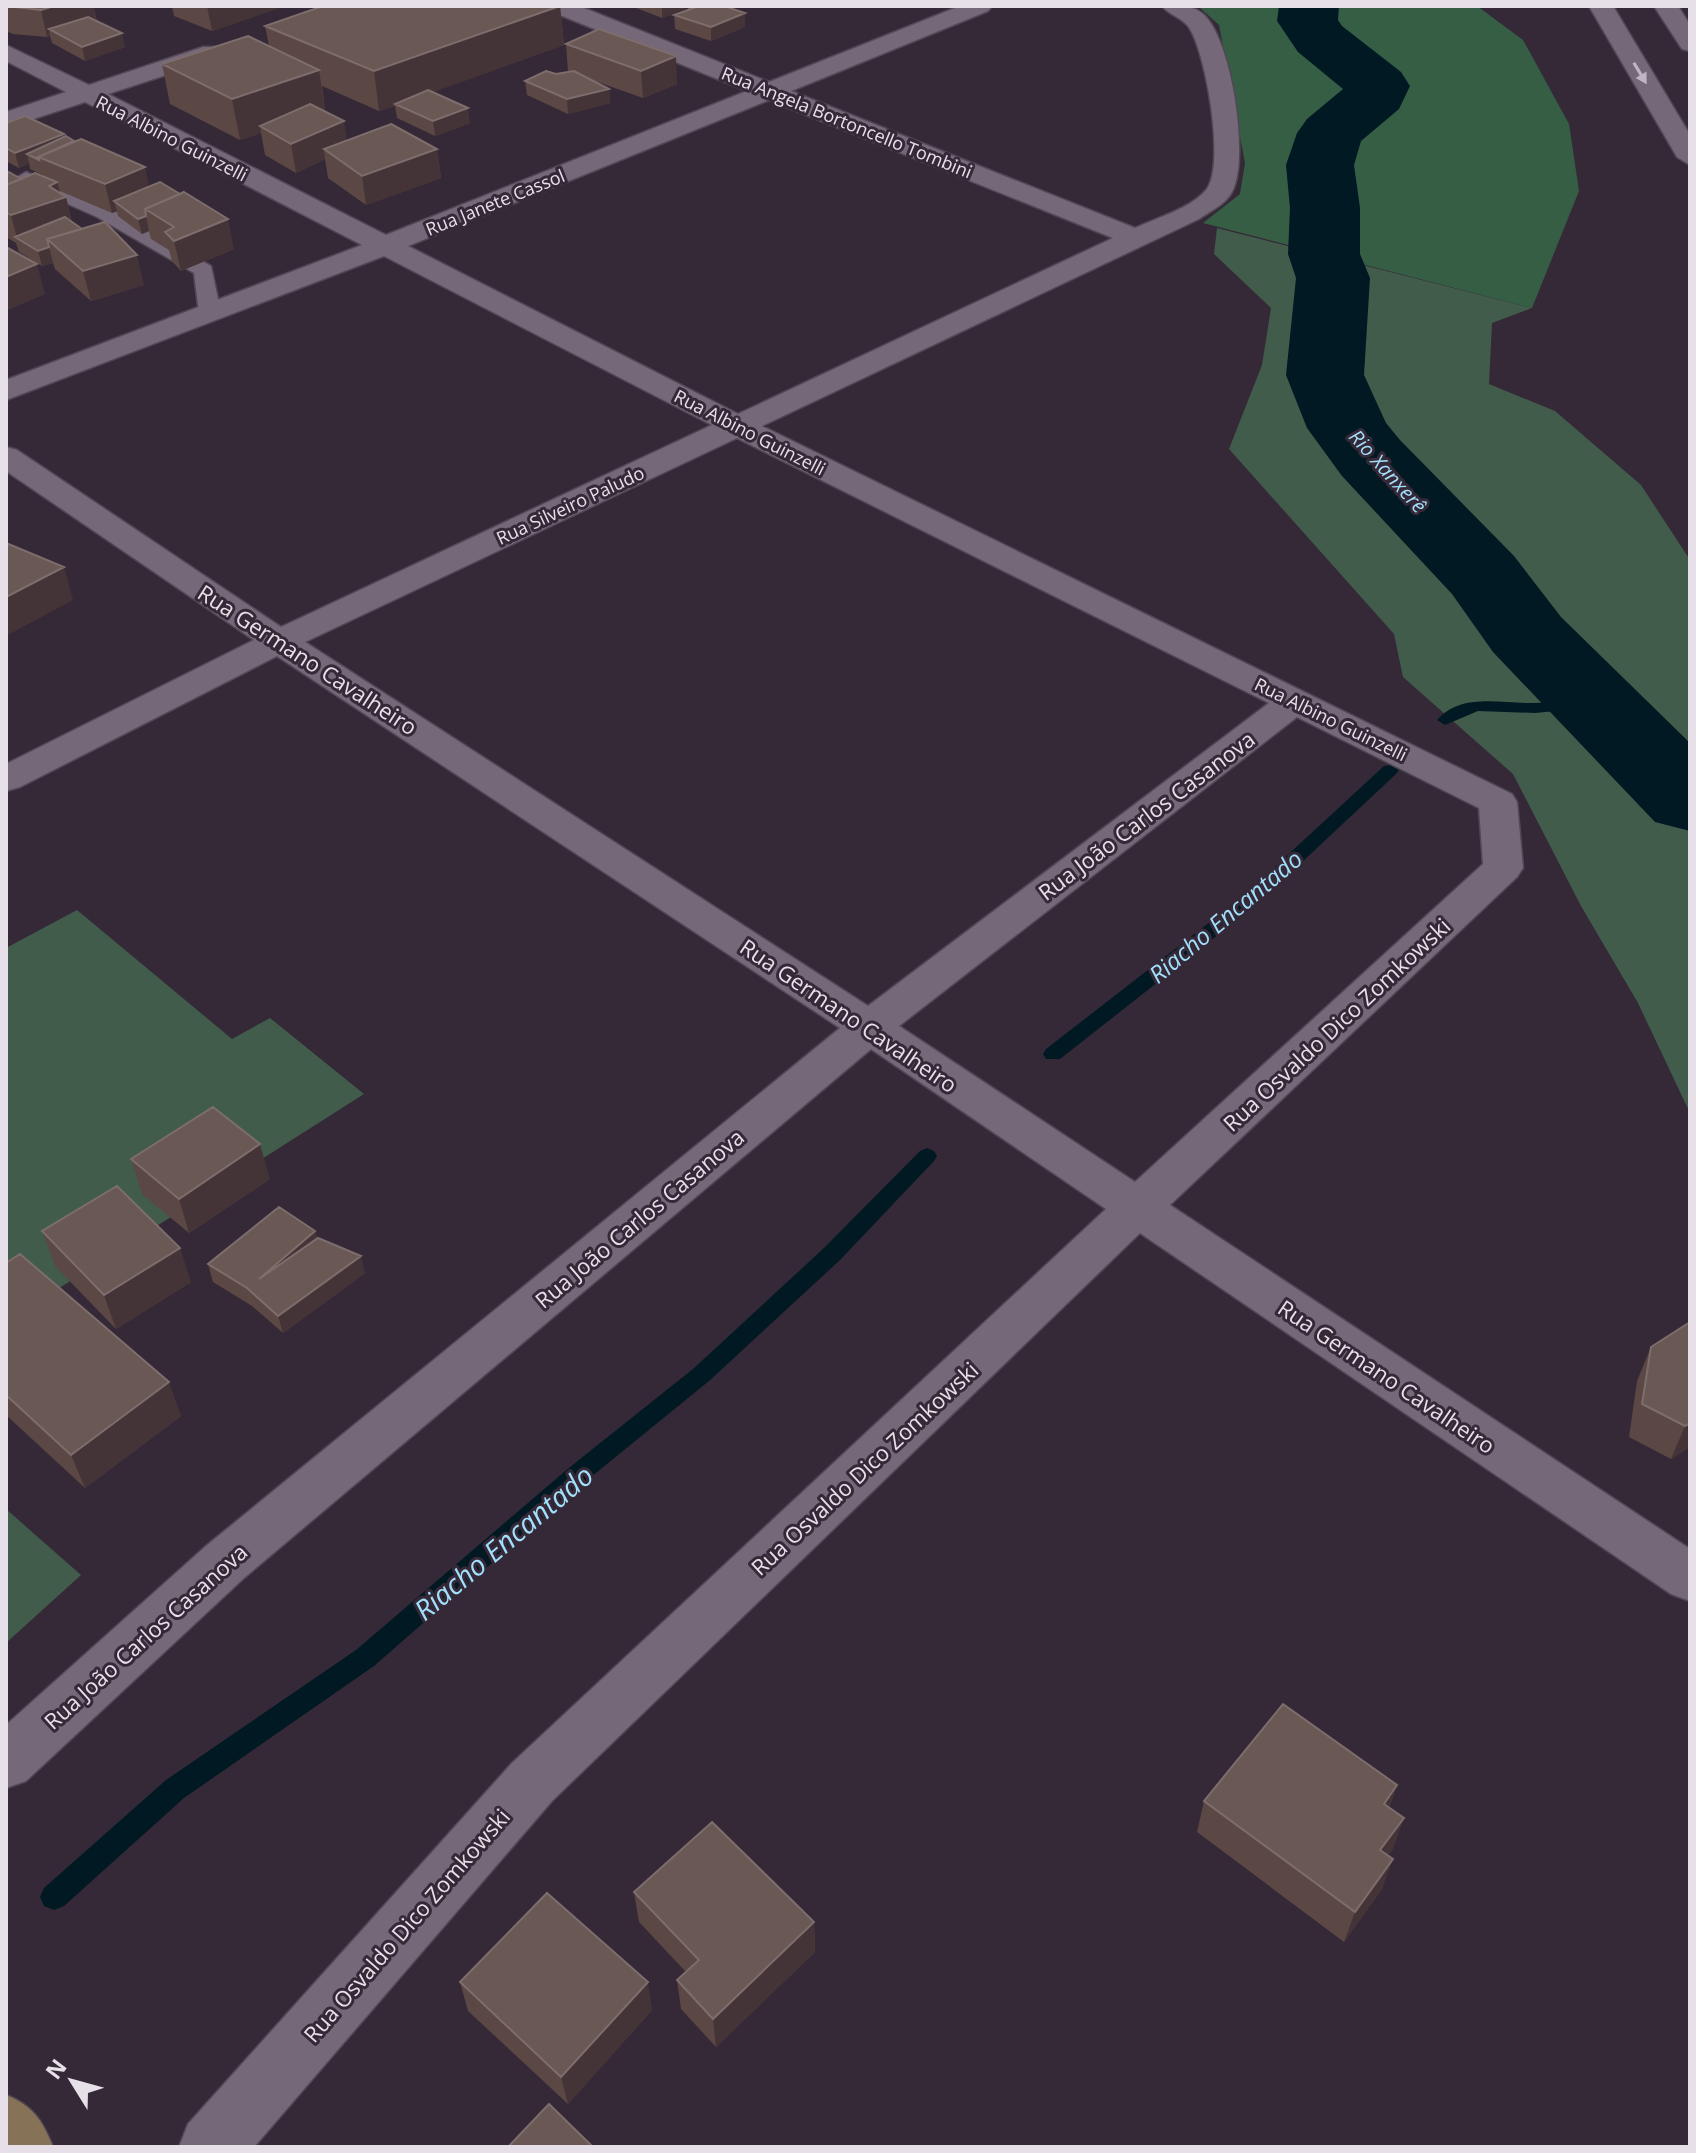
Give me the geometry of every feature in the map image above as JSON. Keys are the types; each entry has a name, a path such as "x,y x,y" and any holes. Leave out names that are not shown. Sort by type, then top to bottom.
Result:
{"street":[{"name":"Rua Angela Bortoncello Tombini","path":"558,6 1136,238"},
{"name":"Rua Janete Cassol","path":"6,391 384,246 980,6"},
{"name":"Rua Silveiro Paludo","path":"6,779 279,641 1189,213 1219,192 1227,176 1229,157 1218,74 1199,23 1174,6"},
{"path":"1601,6 1690,157"},
{"path":"1666,6 1690,44"},
{"name":"Rua Albino Guinzelli","path":"6,52 738,426 1498,802"},
{"path":"6,120 212,52"},
{"name":"Rua Germano Cavalheiro","path":"6,457 279,641 869,1027 1690,1578"},
{"name":"Rua João Carlos Casanova","path":"6,1762 225,1562 869,1027 1295,701"},
{"name":"Rua Osvaldo Dico Zomkowski","path":"211,2147 532,1782 1136,1209 1503,868 1498,802"},
{"path":"6,2127 21,2147"}],"lane":[{"path":"26,178 104,213 204,270 210,313"}],"green space":[{"path":"1198,6 1477,6 1523,40 1569,124 1579,191 1532,308 1203,223 1240,194 1245,163 1219,25"},
{"path":"1217,228 1532,308 1492,323 1489,384 1555,411 1641,485 1690,560 1690,1113 1638,1003 1581,906 1513,774 1403,677 1394,634 1229,449 1262,365 1271,308 1214,254"},
{"path":"77,910 232,1039 270,1018 364,1094 6,1322 6,948"},
{"path":"6,1509 81,1575 6,1643"}],"building":[{"path":"6,6 54,6 41,10"},
{"path":"323,6 560,6 374,71 265,26"},
{"path":"699,6 724,6 745,13 711,27 674,15"},
{"path":"88,17 122,33 82,47 49,29"},
{"path":"599,29 676,56 641,71 566,44"},
{"path":"248,36 319,70 232,99 162,64"},
{"path":"546,71 556,74 574,71 609,89 567,99 525,81"},
{"path":"428,90 468,108 433,121 395,104"},
{"path":"310,104 344,121 291,144 260,126"},
{"path":"25,116 64,134 15,153 6,148 6,123"},
{"path":"391,124 437,149 362,176 324,149"},
{"path":"66,136 74,141 38,157 39,160 27,154"},
{"path":"81,139 145,167 105,184 38,157"},
{"path":"9,172 21,179 6,185 6,174"},
{"path":"35,173 57,182 49,186 66,197 11,215 6,212 6,185"},
{"path":"160,182 180,194 145,209 146,216 138,219 114,201"},
{"path":"184,192 228,219 174,241 165,232 174,227 145,209"},
{"path":"65,217 82,229 47,239 49,247 38,251 15,237"},
{"path":"105,222 137,255 83,271 47,239"},
{"path":"6,247 37,264 6,277"},
{"path":"6,543 64,567 6,597"},
{"path":"213,1107 260,1144 179,1199 131,1159"},
{"path":"117,1186 180,1248 104,1295 42,1231"},
{"path":"279,1207 315,1231 259,1279 318,1238 361,1256 278,1316 247,1288 208,1264"},
{"path":"20,1254 169,1382 71,1455 6,1395 6,1263"},
{"path":"1690,1322 1690,1423 1685,1426 1642,1404 1651,1347"},
{"path":"1283,1704 1397,1785 1384,1804 1404,1818 1380,1850 1393,1859 1355,1912 1204,1801"},
{"path":"712,1822 814,1922 713,2019 677,1980 699,1960 634,1892"},
{"path":"547,1893 648,1982 561,2077 460,1982"},
{"path":"549,2104 593,2147 508,2147"}],"waterway":[{"name":"Rio Xanxerê","path":"1309,6 1307,21 1320,39 1378,86 1376,95 1330,133 1320,165 1325,208 1324,254 1333,278 1327,319 1325,375 1348,428 1371,458 1483,575 1511,609 1525,633 1690,800"},
{"name":"Riacho Encantado","path":"1445,720 1467,708 1478,706 1535,708 1592,703"},
{"name":"Riacho Encantado","path":"1053,1054 1249,901 1390,770"},
{"name":"Riacho Encantado","path":"54,1897 175,1789 365,1658 578,1474 701,1375 832,1254 927,1156"}]}
